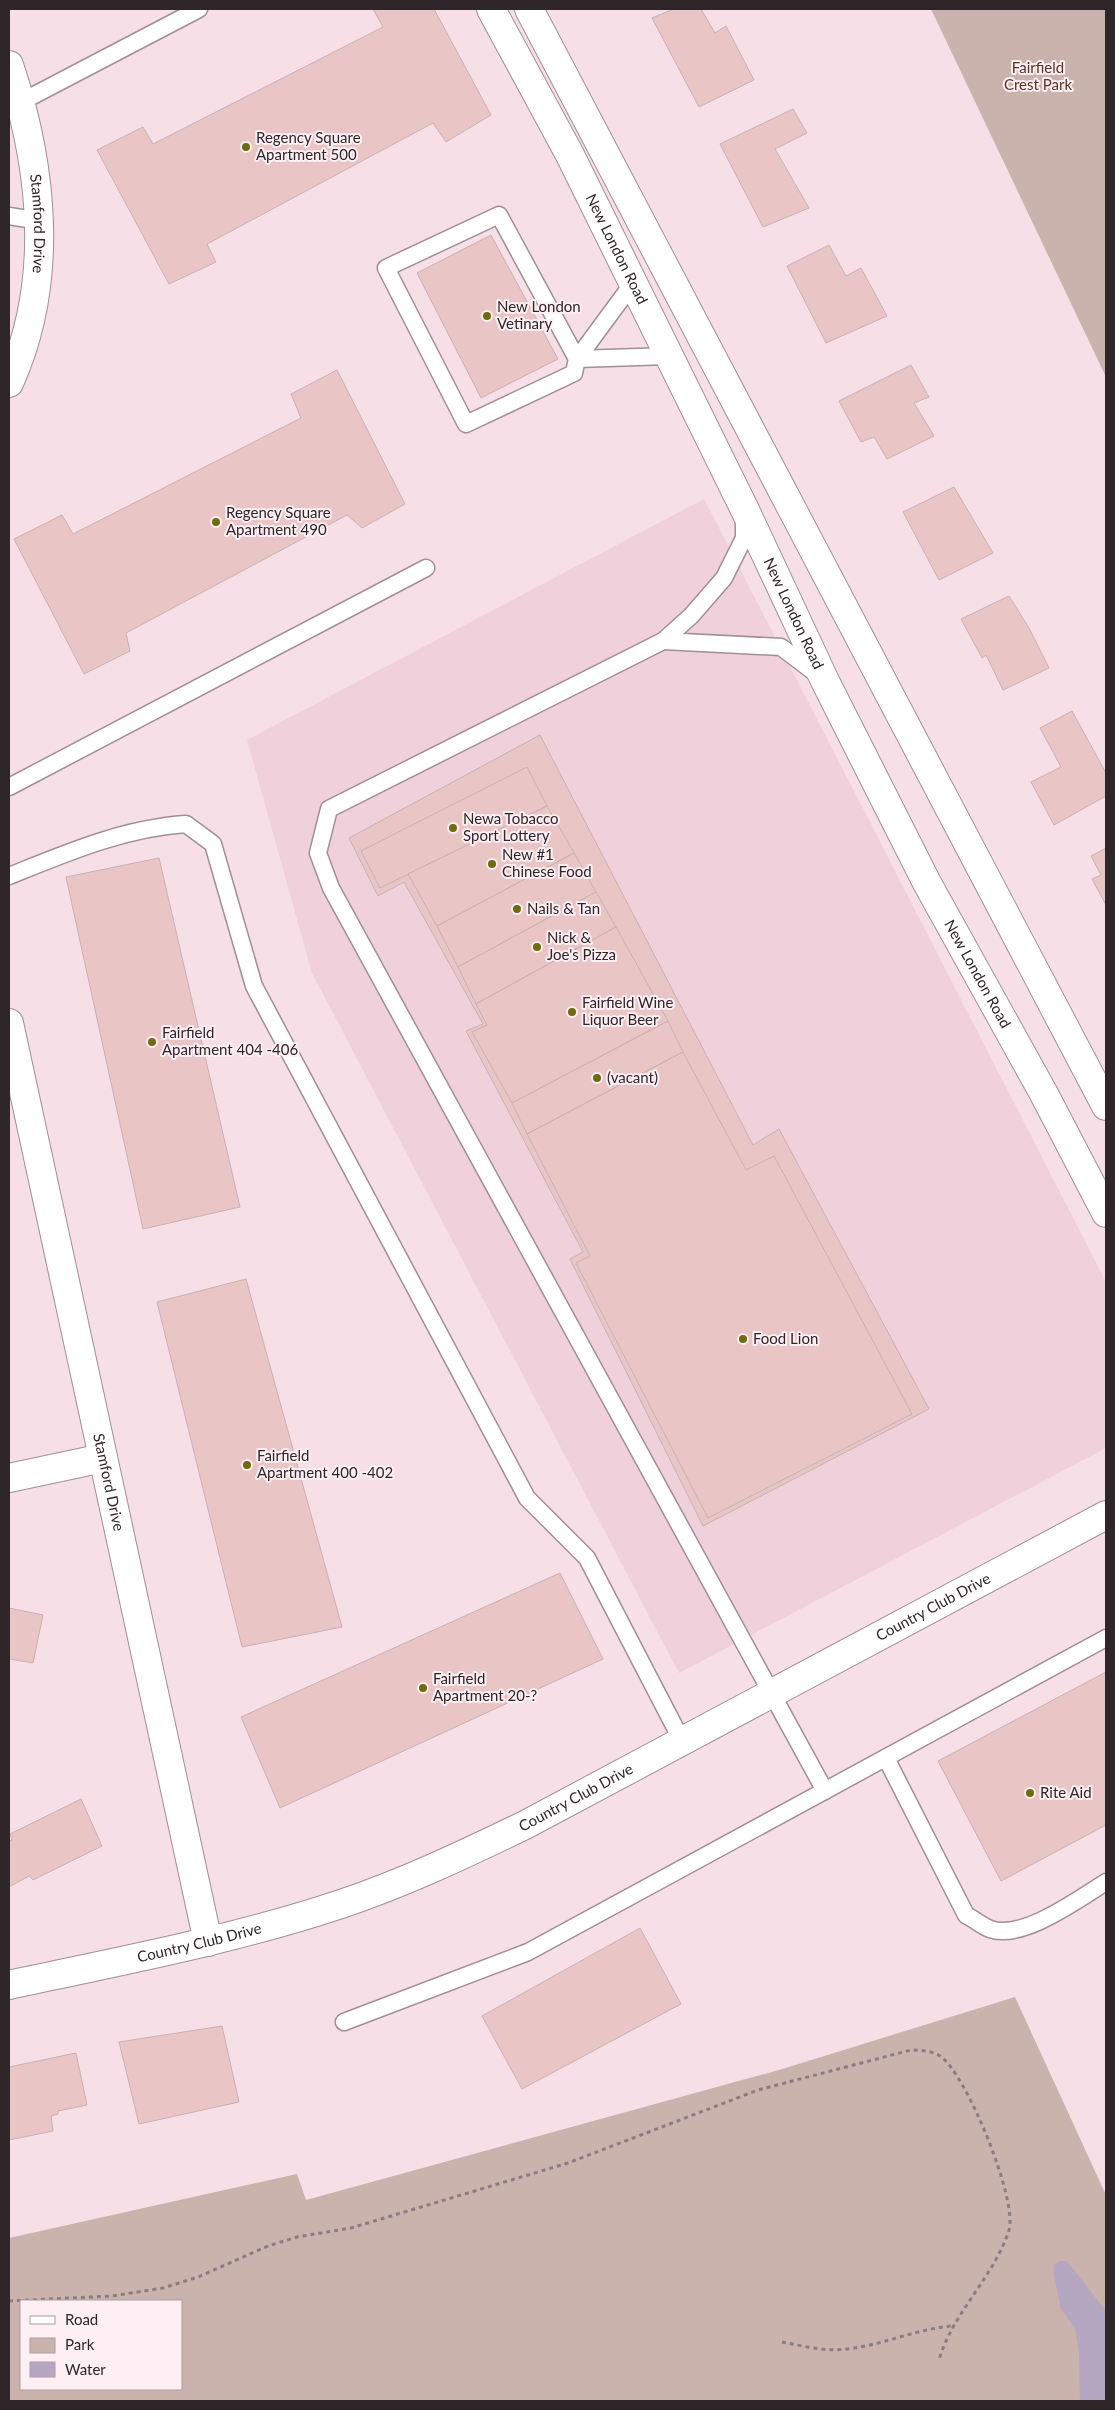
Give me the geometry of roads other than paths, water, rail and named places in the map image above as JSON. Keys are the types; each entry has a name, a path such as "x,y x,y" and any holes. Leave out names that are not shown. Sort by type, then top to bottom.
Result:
{"main road":[{"name":"New London Road","path":"491,9 570,155 744,510 825,681 927,883 1044,1094 1106,1213"},
{"path":"529,9 1106,1106"},
{"name":"Stamford Drive","path":"9,65 21,102 34,164 40,220 37,278 29,325 9,383"},
{"name":"Stamford Drive","path":"9,1023 208,1942"},
{"path":"9,1478 103,1458"},
{"name":"Country Club Drive","path":"9,1985 208,1942 342,1903 450,1861 526,1824 1106,1514"}],"lane":[{"path":"21,102 199,9"},
{"path":"577,359 500,215 386,268 466,424 574,373 577,359 633,283"},
{"path":"9,216 40,220"},
{"path":"577,359 669,356"},
{"path":"744,510 744,538 724,578 691,616 663,641 329,810 318,853 331,888 825,1791"},
{"path":"9,787 426,568"},
{"path":"663,641 781,647 825,681"},
{"path":"9,876 92,843 164,825 186,824 213,844 254,986 527,1498 587,1558 682,1741"},
{"path":"344,2022 528,1952 1106,1638"},
{"path":"886,1758 966,1915 991,1929 1018,1929 1056,1913 1106,1882"}],"water":[{"path":"1060,2261 1067,2261 1106,2311 1106,2401 1080,2401 1079,2352 1075,2328 1061,2309 1054,2275 1054,2265"}],"place":[{"name":"Regency Square Apartment 500","path":"246,147"},
{"name":"New London Vetinary","path":"487,316"},
{"name":"Regency Square Apartment 490","path":"216,522"},
{"name":"Newa Tobacco Sport Lottery","path":"453,828"},
{"name":"New #1 Chinese Food","path":"492,864"},
{"name":"Nails & Tan","path":"517,909"},
{"name":"Nick & Joe's Pizza","path":"537,947"},
{"name":"Fairfield Wine Liquor Beer","path":"572,1012"},
{"name":"Fairfield Apartment 404 -406","path":"152,1042"},
{"name":"(vacant)","path":"597,1078"},
{"name":"Food Lion","path":"743,1339"},
{"name":"Fairfield Apartment 400 -402","path":"247,1465"},
{"name":"Fairfield Apartment 20-?","path":"423,1688"},
{"name":"Rite Aid","path":"1030,1793"}],"park label":[{"name":"Fairfield Crest Park","path":"1038,76"}]}
